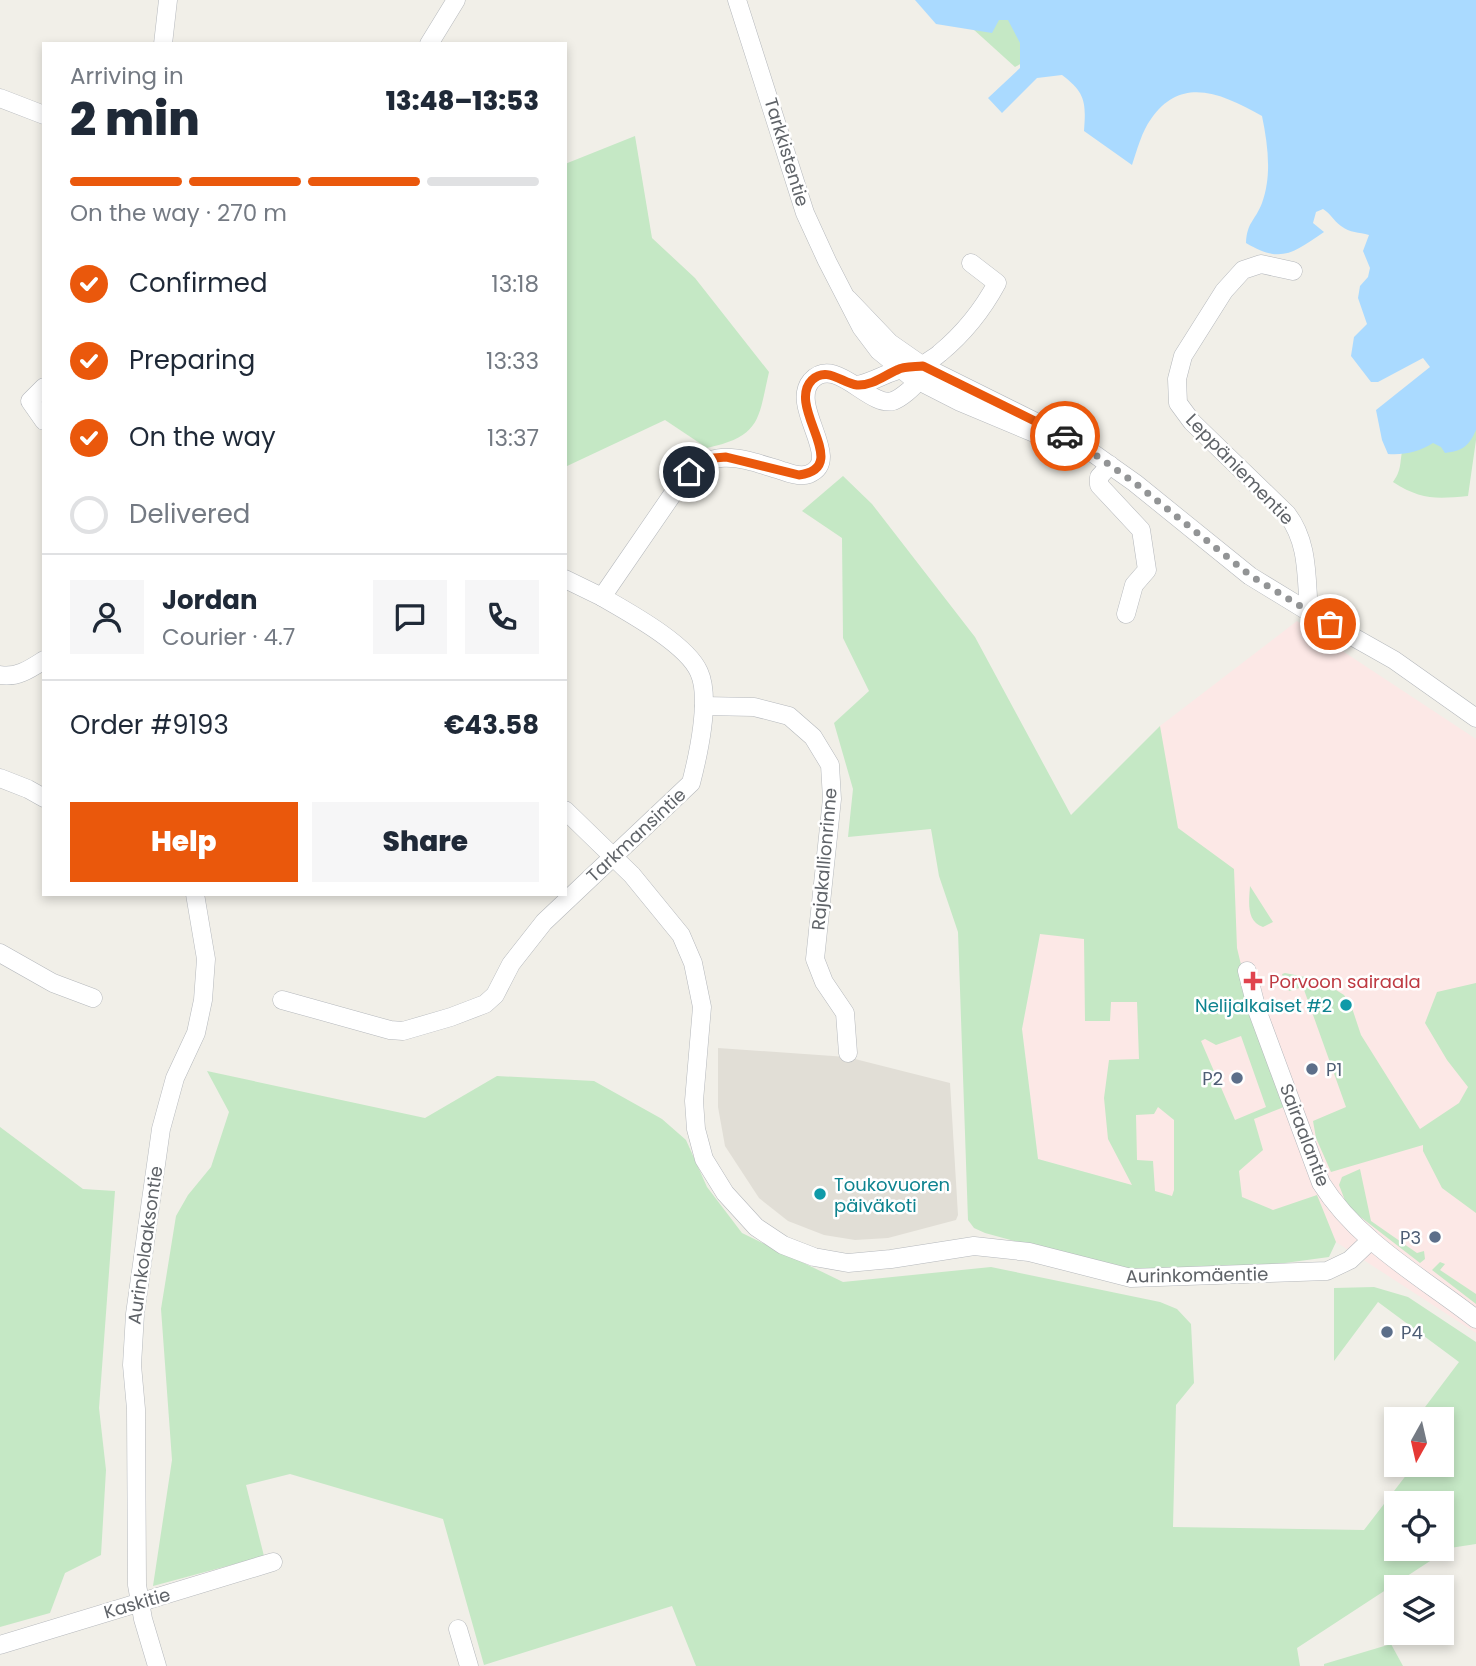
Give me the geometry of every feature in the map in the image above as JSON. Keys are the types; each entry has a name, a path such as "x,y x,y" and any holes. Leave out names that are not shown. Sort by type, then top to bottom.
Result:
{"street":[{"path":"163,42 168,0"},
{"path":"430,42 456,0"},
{"name":"Tarkkistentie","path":"737,0 805,213 827,261 867,335 879,351 899,368"},
{"path":"0,98 42,113"},
{"path":"602,597 689,472 714,458 726,457 789,473 809,474 818,467 822,460 820,447 806,407 808,385 812,380 823,375 836,376 881,401 892,402 904,394 985,306 997,284 971,263"},
{"name":"Leppäniementie","path":"1293,271 1261,264 1244,270 1224,291 1182,356 1177,379 1178,403 1192,422 1287,514 1298,528 1303,544 1308,612"},
{"name":"Tarkkistentie","path":"848,299 921,373 973,407 1102,461 1251,576 1308,612 1394,660 1476,718"},
{"path":"856,385 871,383 899,368 921,373"},
{"path":"42,389 30,401 42,418"},
{"path":"1102,461 1099,485 1141,530 1146,560 1147,570 1134,585 1126,614"},
{"name":"Tarkmansintie","path":"282,1000 390,1030 403,1031 485,1004 495,995 511,964 544,922 691,783 698,759 704,706 700,672 683,649 602,597 567,580"},
{"path":"0,675 8,677 26,671 42,661"},
{"name":"Rajakallionrinne","path":"704,706 754,707 789,716 813,737 830,765 832,799 815,959 824,982 845,1013 848,1053"},
{"path":"0,778 42,797"},
{"name":"Aurinkomäentie","path":"567,812 632,875 681,935 693,964 702,1007 694,1101 696,1129 704,1159 725,1193 756,1227 783,1245 814,1257 848,1263 974,1246 1029,1252 1131,1278 1327,1271 1350,1260 1371,1240"},
{"name":"Aurinkolaaksontie","path":"157,1666 139,1604 136,1569 136,1448 132,1365 135,1314 161,1129 175,1078 196,1033 203,1000 206,959 195,896"},
{"path":"0,953 53,983 93,998"},
{"name":"Sairaalantie","path":"1247,971 1257,1010 1321,1183 1340,1212 1371,1240 1476,1319"},
{"name":"Kaskitie","path":"0,1645 273,1562"},
{"path":"458,1629 469,1666"}],"shaded area":[{"name":"Porvoon sairaala","path":"1297,621 1476,739 1476,1333 1336,1242 1038,1159 1022,1029 1040,934 1160,726"},
{"path":"718,1048 847,1057 950,1083 958,1215 956,1220 888,1238 855,1240 824,1235 788,1221 759,1198 725,1146 718,1107"}],"green space":[{"path":"941,0 1129,0 1015,67"},
{"path":"635,136 652,238 695,278 769,372 759,414 754,424 738,438 707,448 665,420 567,466 567,163"},
{"path":"1476,413 1476,440 1468,496 1429,497 1393,482 1399,472 1405,443"},
{"path":"843,476 872,504 975,637 1071,815 1160,726 1178,828 1234,869 1237,948 1248,994 1284,1107 1254,1119 1263,1150 1239,1171 1242,1197 1273,1210 1317,1195 1336,1242 1329,1257 1248,1268 1124,1271 985,1233 974,1228 968,1220 958,932 939,876 931,829 848,837 853,789 834,723 869,691 843,638 842,538 802,511","holes":["1040,934 1084,939 1085,1021 1110,1021 1111,1002 1137,1002 1139,1059 1109,1060 1104,1098 1108,1139 1132,1185 1038,1159 1022,1029","1241,1036 1266,1107 1235,1120 1201,1041 1205,1039 1216,1045","1158,1107 1174,1120 1172,1196 1155,1191 1153,1161 1137,1160 1136,1115 1154,1114"]},
{"path":"1250,886 1273,922 1263,927 1251,916"},
{"path":"1282,974 1320,980 1344,995 1352,1008 1361,1035 1420,1129 1459,1103 1468,1087 1447,1060 1425,1023 1437,992 1476,983 1476,1213 1442,1188 1423,1151 1423,1145 1331,1172 1316,1138 1313,1121 1346,1107 1303,987 1289,991"},
{"path":"207,1071 425,1118 497,1076 594,1081 662,1119 686,1140 707,1187 742,1233 843,1282 991,1267 1160,1302 1177,1309 1191,1324 1194,1383 1176,1405 1173,1527 1364,1530 1384,1504 1384,1561 1430,1561 1409,1575 1384,1575 1384,1591 1297,1648 1300,1666 696,1666 672,1606 484,1665 443,1519 290,1474 246,1485 264,1556 153,1586 172,1460 161,1309 176,1216 188,1195 211,1167 229,1112"},
{"path":"0,1127 83,1189 115,1191 99,1408 106,1470 101,1555 65,1573 50,1613 0,1627"},
{"path":"1360,1169 1371,1221 1417,1253 1424,1251 1425,1259 1420,1263 1346,1203 1339,1185 1342,1177"},
{"path":"1440,1262 1445,1264 1440,1270 1476,1294 1476,1304 1432,1270"},
{"path":"1374,1287 1408,1297 1476,1342 1476,1544 1454,1547 1454,1491 1394,1491 1405,1477 1454,1477 1454,1407 1425,1407 1459,1362 1378,1302 1334,1361 1334,1288"},
{"path":"1392,1645 1403,1666 1324,1666"}],"water":[{"path":"915,0 1476,0 1476,430 1468,444 1456,451 1445,453 1433,443 1412,452 1388,454 1382,440 1376,410 1430,367 1423,358 1378,382 1371,382 1351,356 1354,337 1367,324 1358,298 1360,286 1368,277 1370,268 1363,251 1369,235 1344,228 1323,209 1316,212 1313,223 1324,232 1295,250 1269,253 1246,243 1248,230 1262,203 1267,182 1267,149 1262,116 1218,96 1190,93 1176,97 1163,105 1151,119 1132,165 1084,131 1083,99 1076,87 1062,75 1037,78 1002,113 988,98 1020,68 1020,43 1008,20 999,20 992,33 936,24"}],"way so far":[{"path":"1065,436 1135,483 1251,576 1330,624"}],"place":[{"name":"Porvoon sairaala","path":"1253,981"},
{"name":"Nelijalkaiset #2","path":"1346,1005"},
{"name":"P1","path":"1312,1069"},
{"name":"P2","path":"1237,1078"},
{"name":"Toukovuoren päiväkoti","path":"820,1194"},
{"name":"P3","path":"1435,1237"},
{"name":"P4","path":"1387,1332"}],"route":[{"path":"689,472 714,458 726,457 789,473 809,474 822,460 806,407 806,398 808,385 823,375 836,376 856,385 871,383 899,368 923,366 1065,436"}]}
